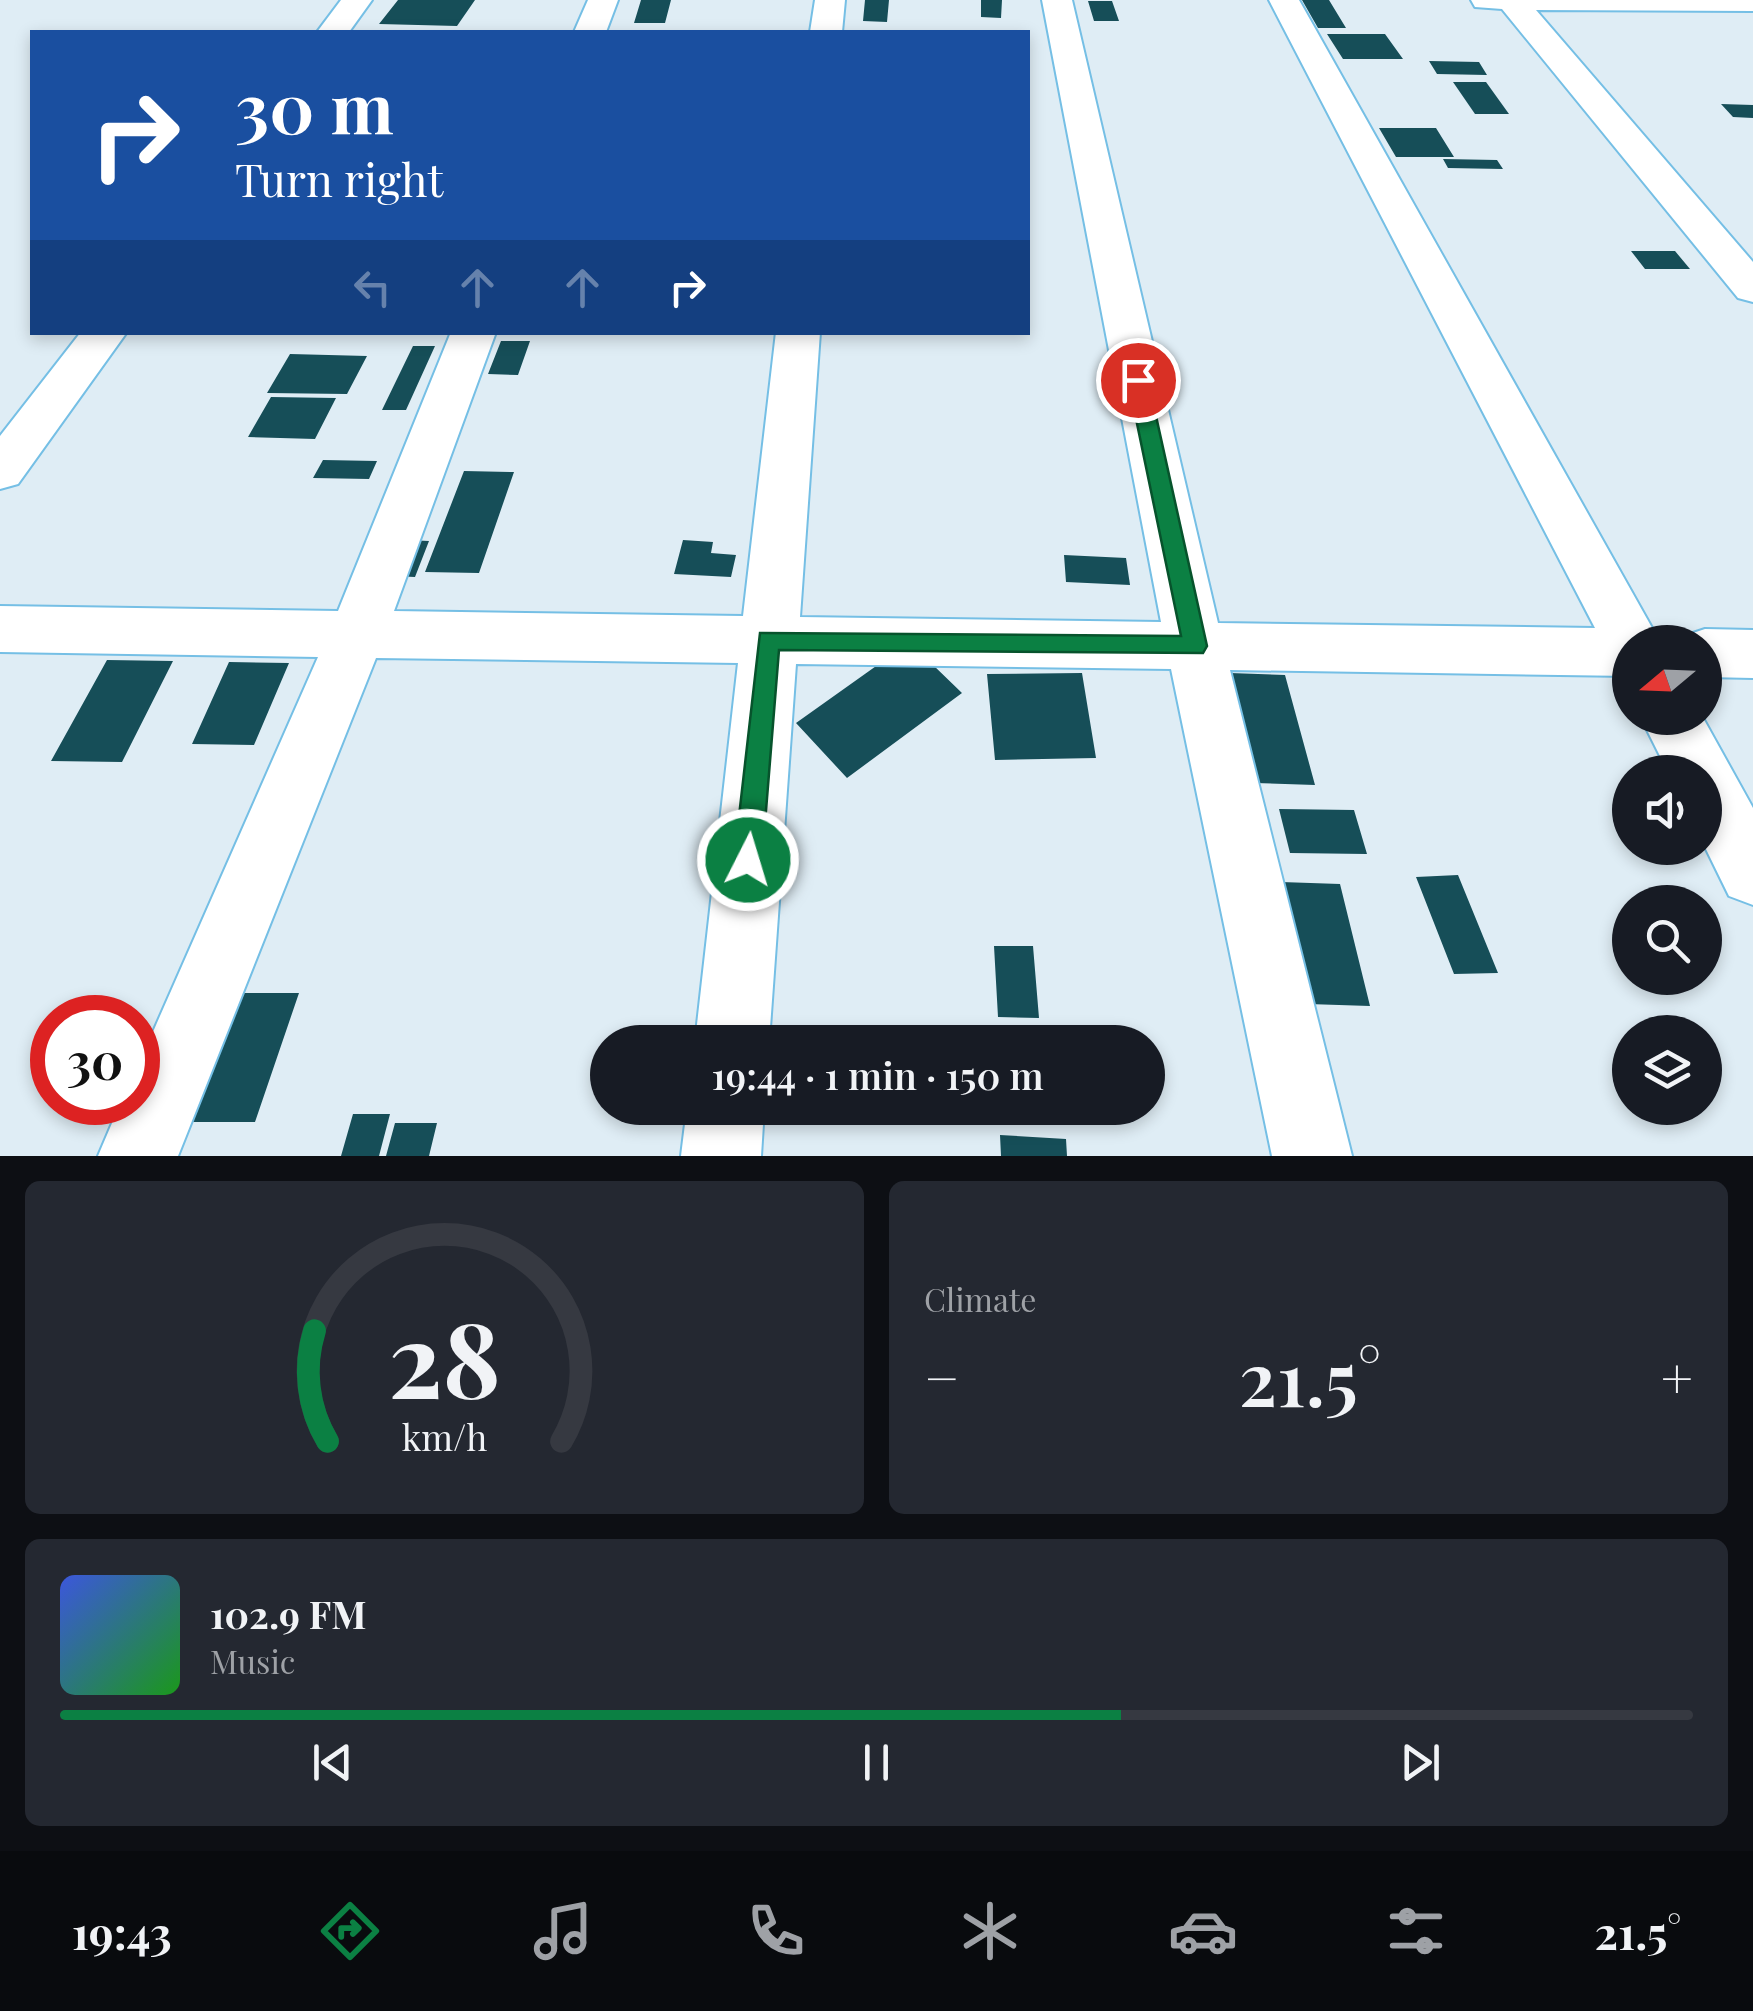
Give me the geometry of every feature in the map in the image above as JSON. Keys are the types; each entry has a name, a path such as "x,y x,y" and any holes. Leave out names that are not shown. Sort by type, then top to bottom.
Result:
{"street":[{"path":"334,30 357,0"},
{"path":"591,30 603,0"},
{"path":"826,30 830,0"},
{"path":"1057,0 1195,646 1312,1156"},
{"path":"1284,0 1623,625"},
{"path":"1483,0 1745,4"},
{"path":"1511,0 1753,289"},
{"path":"0,471 103,335"},
{"path":"138,1156 357,634 473,335"},
{"path":"734,1025 798,335"},
{"path":"0,630 1612,652"},
{"path":"1722,653 1753,654"},
{"path":"1722,814 1753,873"},
{"path":"722,1156 725,1125"}],"building":[{"path":"398,0 475,0 457,26 379,24"},
{"path":"641,0 671,0 665,23 634,23"},
{"path":"865,0 889,0 887,22 863,21"},
{"path":"981,0 1002,0 1001,18 981,17"},
{"path":"1302,0 1329,0 1346,28 1318,28"},
{"path":"1088,1 1112,1 1119,21 1094,21"},
{"path":"1327,34 1385,34 1403,59 1343,59"},
{"path":"1429,61 1479,62 1487,75 1437,74"},
{"path":"1453,82 1486,82 1509,114 1475,114"},
{"path":"1721,104 1753,105 1753,118 1733,117"},
{"path":"1379,128 1436,128 1454,157 1396,157"},
{"path":"1443,159 1497,160 1503,169 1448,168"},
{"path":"1631,251 1675,251 1690,269 1645,269"},
{"path":"501,341 530,341 518,375 488,374"},
{"path":"413,346 435,346 406,410 382,410"},
{"path":"290,354 367,356 347,394 267,393"},
{"path":"271,397 336,398 315,439 248,437"},
{"path":"323,460 377,461 369,479 313,478"},
{"path":"464,471 514,472 479,573 425,572"},
{"path":"407,540 429,541 415,577 392,576"},
{"path":"683,540 713,542 711,553 736,555 731,577 674,574"},
{"path":"1064,555 1126,558 1130,585 1066,582"},
{"path":"886,659 932,664 962,693 847,778 796,723"},
{"path":"107,660 173,661 122,762 51,761"},
{"path":"229,662 289,663 254,745 192,744"},
{"path":"1082,673 1096,758 995,760 987,674"},
{"path":"1230,673 1285,675 1315,785 1255,783"},
{"path":"1279,809 1354,810 1367,854 1290,853"},
{"path":"1458,875 1498,973 1454,974 1416,877"},
{"path":"1281,882 1340,884 1370,1006 1308,1004"},
{"path":"994,946 1033,946 1039,1018 998,1017"},
{"path":"236,993 299,993 255,1122 187,1122"},
{"path":"353,1114 390,1114 379,1156 341,1156"},
{"path":"395,1123 437,1123 429,1156 386,1156"},
{"path":"1000,1135 1066,1139 1067,1156 1001,1156"}],"route":[{"path":"748,860 768,640 1195,646 1138,380"}]}
